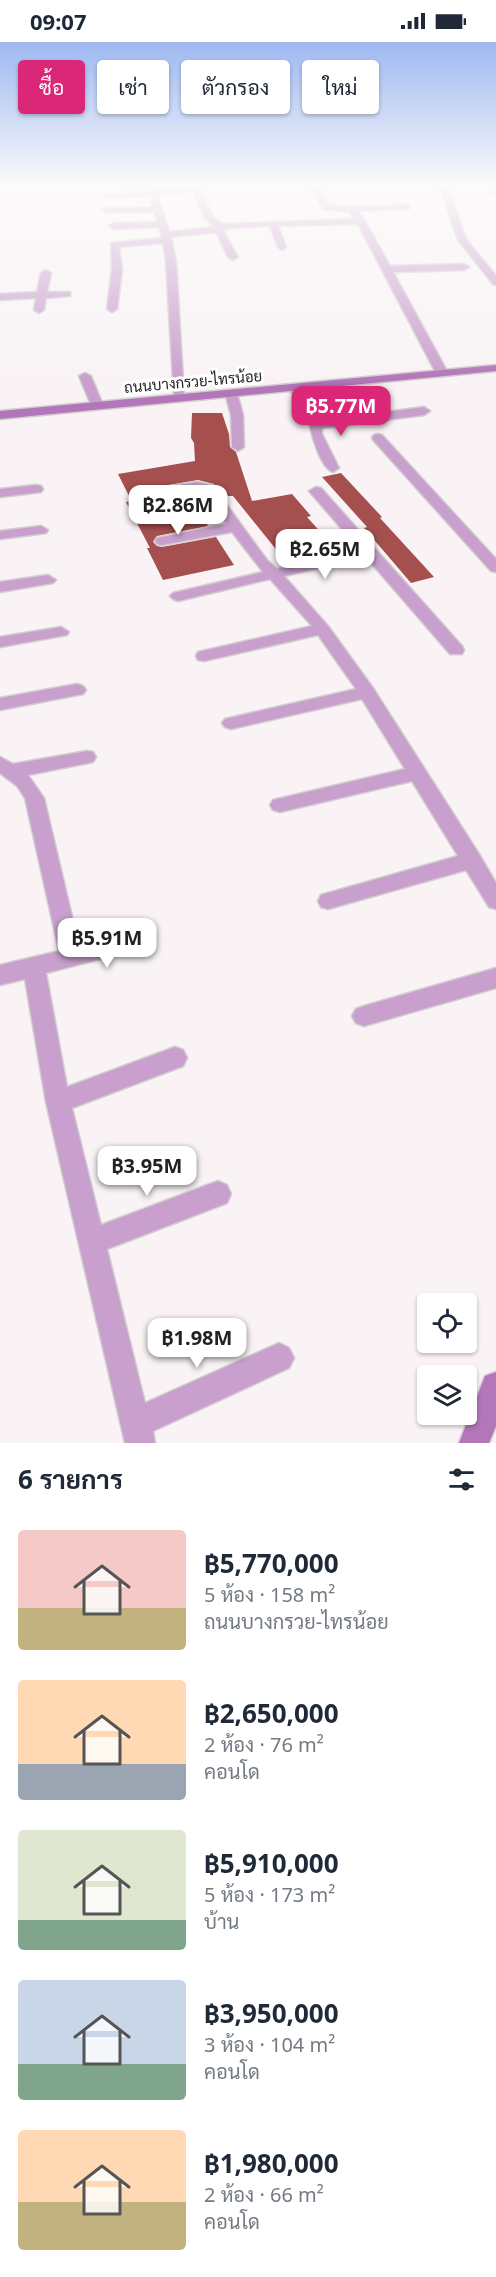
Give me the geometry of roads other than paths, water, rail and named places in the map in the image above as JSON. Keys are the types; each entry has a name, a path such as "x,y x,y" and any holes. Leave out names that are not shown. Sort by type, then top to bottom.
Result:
{"main road":[{"name":"ถนนบางกรวย-ไทรน้อย","path":"0,415 496,368"},
{"path":"474,1443 496,1387"}],"street":[{"path":"112,309 117,269 115,250"},
{"path":"169,250 178,397"},
{"path":"230,250 233,256"},
{"path":"377,250 442,373"},
{"path":"468,250 496,282"},
{"path":"387,269 464,267"},
{"path":"39,310 46,273"},
{"path":"0,297 67,294"},
{"path":"85,376 97,405"},
{"path":"294,387 316,425 316,434 333,468"},
{"path":"231,393 237,415 238,447"},
{"path":"316,425 424,411"},
{"path":"378,438 496,568"},
{"path":"138,496 202,486 208,489 234,527 322,629 367,692 496,901"},
{"path":"0,493 36,489"},
{"path":"316,491 456,650"},
{"path":"162,542 234,527"},
{"path":"0,535 41,530"},
{"path":"178,596 369,552"},
{"path":"0,587 48,580"},
{"path":"204,656 322,629"},
{"path":"0,642 62,632"},
{"path":"0,704 77,690"},
{"path":"231,723 367,692"},
{"path":"6,767 87,757"},
{"path":"6,767 24,781 34,798 71,957"},
{"path":"280,805 417,773"},
{"path":"328,901 471,860"},
{"path":"0,975 135,941"},
{"path":"33,967 57,1102 138,1433 279,1358"},
{"path":"364,1016 496,978"},
{"path":"57,1102 175,1058"},
{"path":"91,1242 218,1194"}]}
